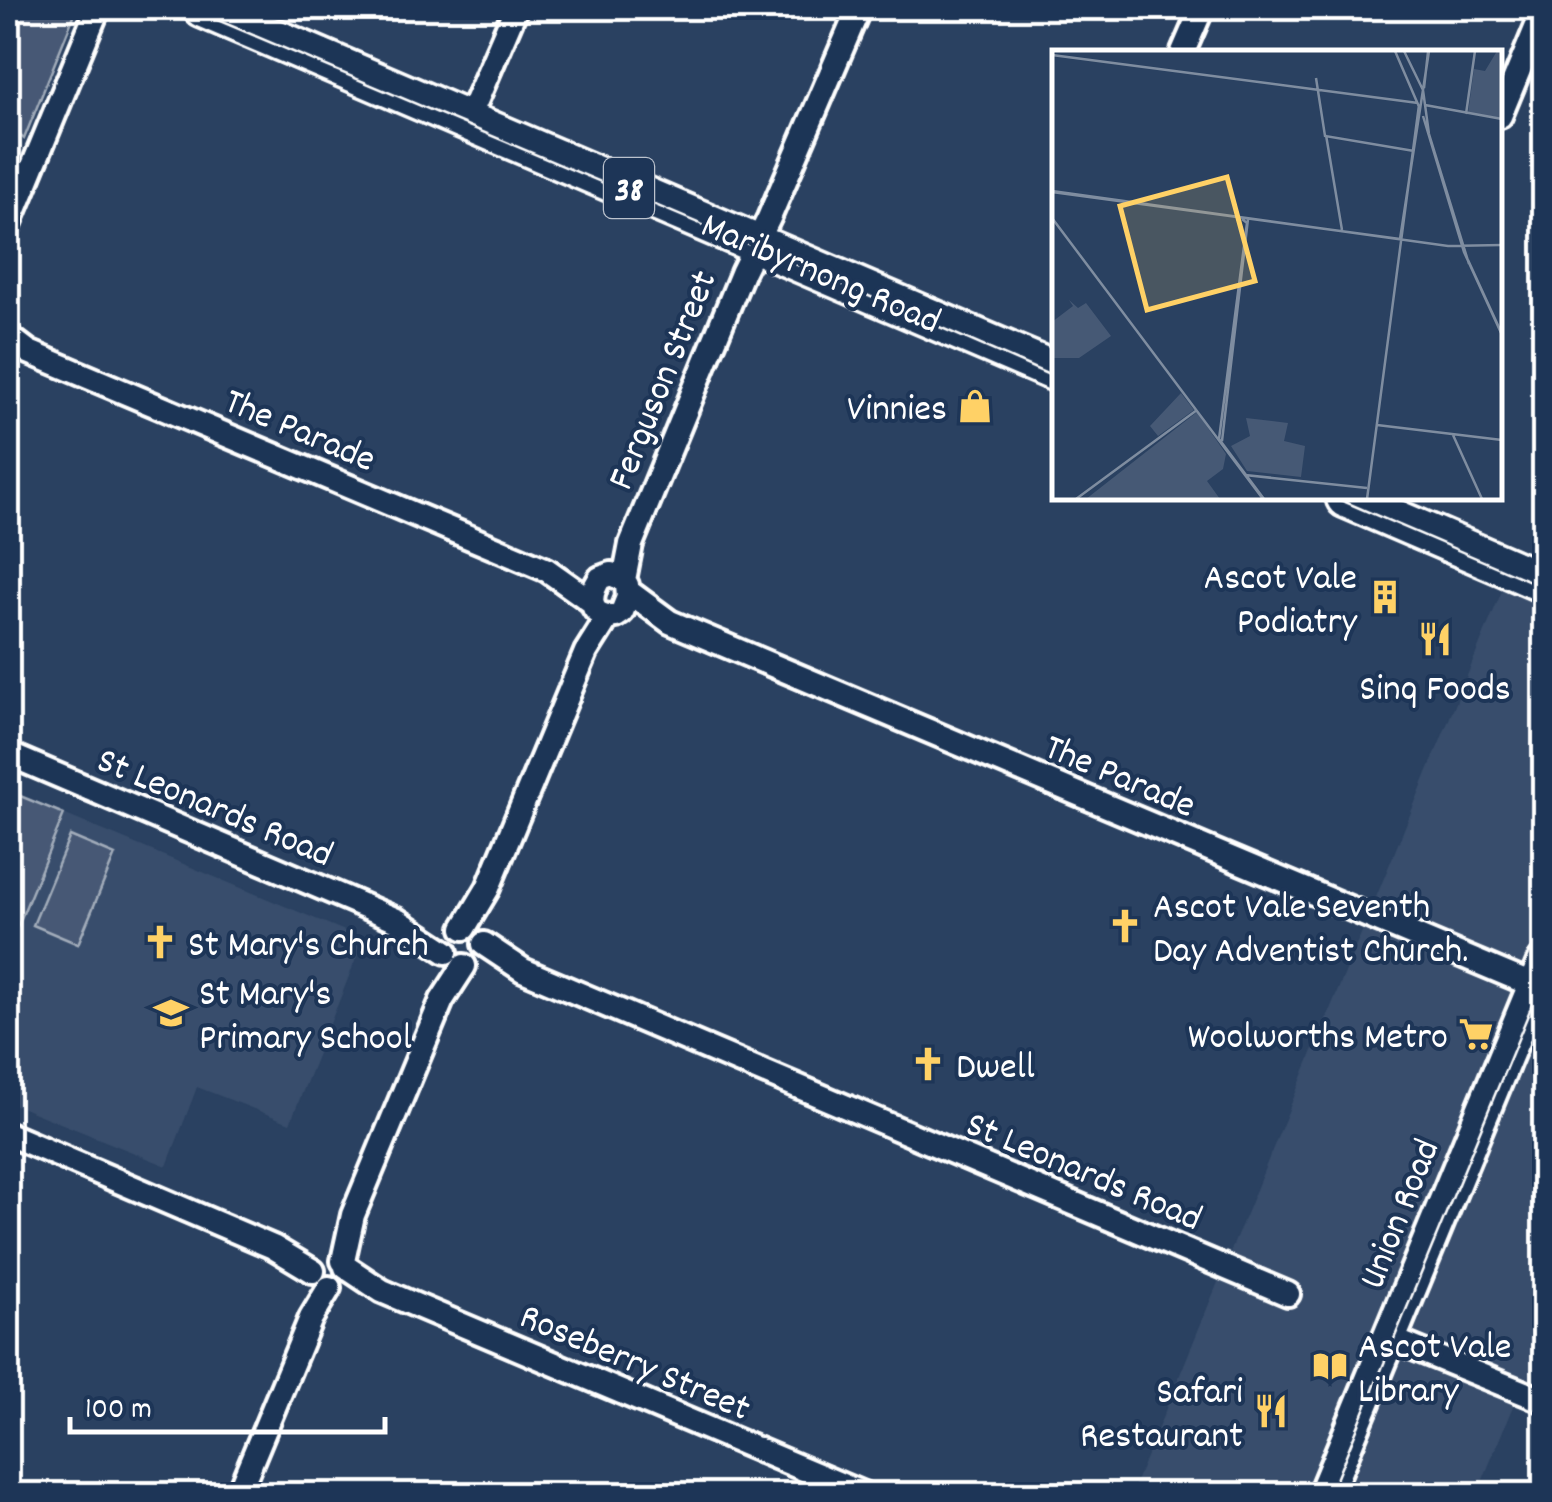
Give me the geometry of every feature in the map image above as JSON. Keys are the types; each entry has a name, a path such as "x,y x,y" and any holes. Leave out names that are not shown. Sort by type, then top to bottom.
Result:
{"main road":[{"name":"Maribyrnong Road","path":"202,8 1052,365"},
{"path":"1351,500 1544,582"}],"street":[{"path":"8,228 98,8"},
{"path":"468,120 516,8"},
{"name":"Ferguson Street","path":"238,1494 696,382 859,8"},
{"path":"1184,50 1202,8"},
{"path":"1502,111 1544,10"},
{"name":"The Parade","path":"8,336 18,350 1542,988"},
{"name":"St Leonards Road","path":"8,754 1288,1294"},
{"name":"Union Road","path":"1325,1494 1398,1341 1542,988"},
{"name":"Roseberry Street","path":"8,1134 863,1494"},
{"path":"1398,1341 1544,1401"},
{"name":"Union Road","path":"1346,1494 1398,1341"}],"shaded area":[{"path":"8,8 77,8 24,139 8,126"},
{"path":"1506,581 1544,597 1544,1339 1523,1392 1519,1391 1477,1494 1131,1494"},
{"name":"St Mary's Primary School","path":"8,791 364,939 290,1123 197,1087 167,1166 8,1102"},
{"path":"8,791 64,814 10,945 8,944"},
{"path":"70,836 115,855 78,944 33,925"}],"tram line":[{"path":"189,8 1052,376"},
{"path":"1341,500 1544,587"},
{"path":"1330,1494 1544,976"}],"place":[{"name":"Vinnies","path":"975,406"},
{"name":"Ascot Vale Podiatry","path":"1385,597"},
{"name":"Sinq Foods","path":"1435,639"},
{"name":"Ascot Vale Seventh Day Adventist Church.","path":"1125,926"},
{"name":"St Mary's Church","path":"160,942"},
{"name":"St Mary's Primary School","path":"171,1013"},
{"name":"Woolworths Metro","path":"1476,1034"},
{"name":"Dwell","path":"928,1064"},
{"name":"Ascot Vale Library","path":"1330,1366"},
{"name":"Safari Restaurant","path":"1271,1411"}]}
